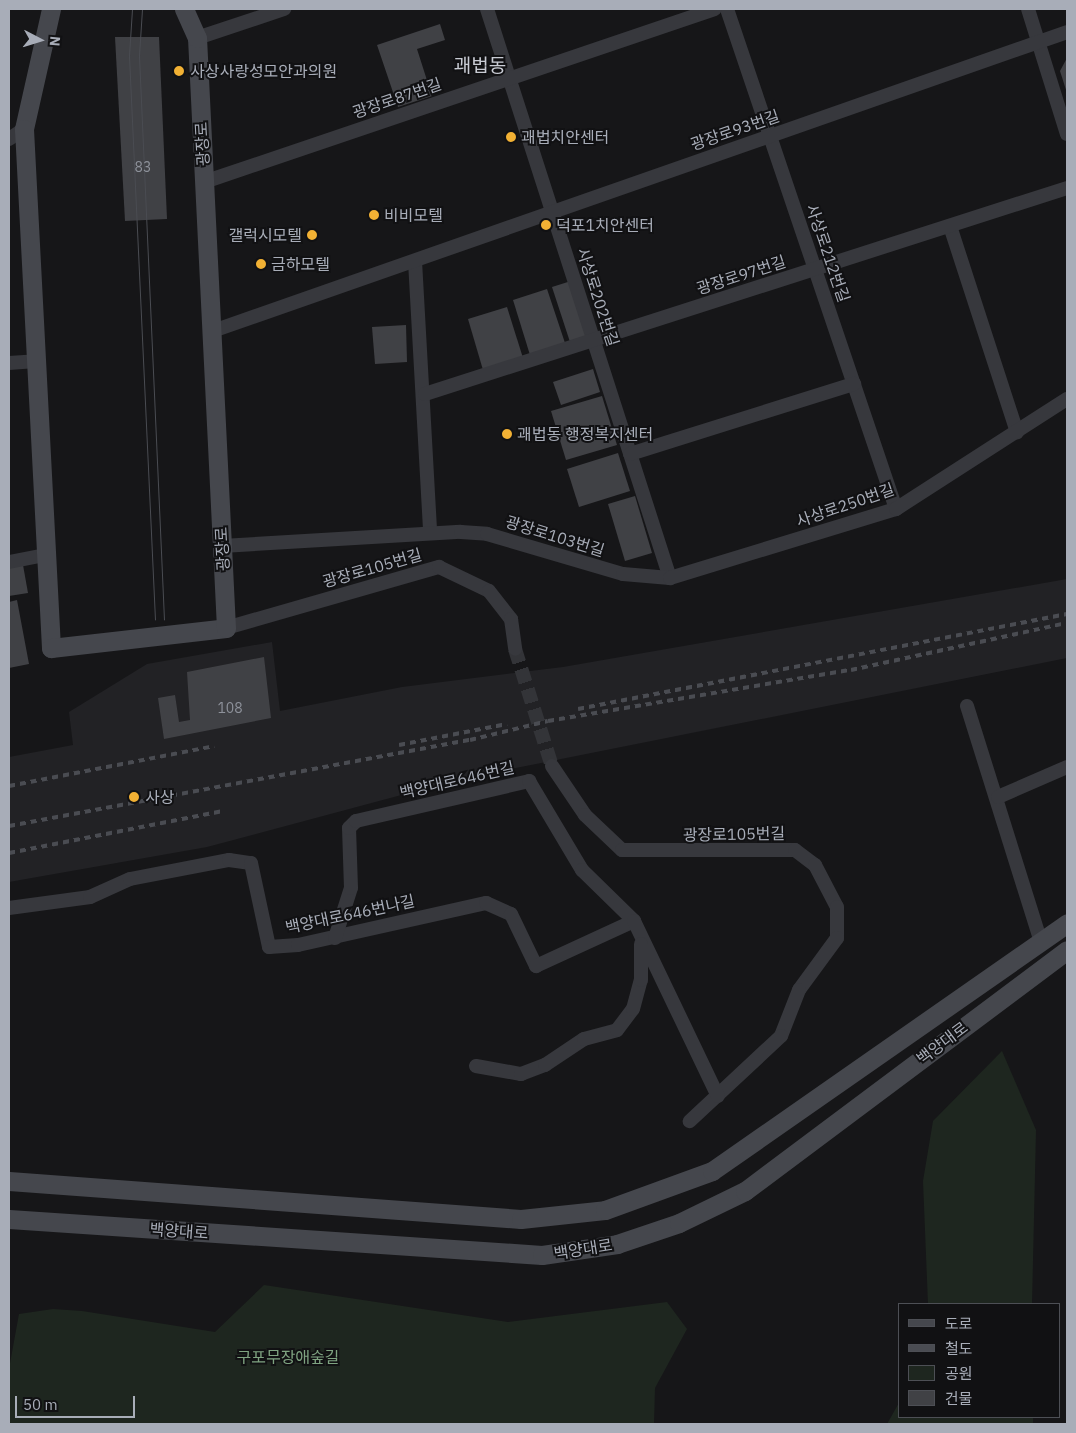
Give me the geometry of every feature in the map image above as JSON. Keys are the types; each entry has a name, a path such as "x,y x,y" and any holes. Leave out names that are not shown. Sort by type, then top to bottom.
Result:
{"main road":[{"path":"51,9 16,134 36,361 51,648 226,628"},
{"name":"광장로","path":"184,9 197,38 226,628"},
{"name":"백양대로","path":"9,1181 521,1219 605,1210 712,1171 1067,923"},
{"name":"백양대로","path":"9,1219 542,1255 617,1244 679,1222 745,1191 1067,950"}],"street":[{"path":"197,38 284,9"},
{"name":"사상로202번길","path":"487,9 670,578"},
{"name":"광장로87번길","path":"204,182 715,9"},
{"name":"사상로212번길","path":"727,9 896,509"},
{"path":"1028,9 1067,134"},
{"name":"광장로93번길","path":"210,332 1067,32"},
{"name":"광장로97번길","path":"425,394 1067,188"},
{"path":"950,226 1017,432"},
{"path":"415,261 425,394 430,530"},
{"path":"9,364 36,361"},
{"path":"630,454 854,384"},
{"name":"사상로250번길","path":"670,578 896,509 1067,399"},
{"name":"광장로103번길","path":"222,546 430,530 486,534 623,574 670,578"},
{"path":"9,562 46,555"},
{"name":"광장로105번길","path":"226,628 439,567 489,591 510,619 514,649"},
{"path":"967,706 998,797 1041,942"},
{"name":"광장로105번길","path":"552,766 585,815 622,850 794,850 815,865 837,907 837,938 799,990 781,1036 690,1121"},
{"path":"998,797 1067,768"},
{"name":"백양대로646번길","path":"335,938 350,888 349,828 356,822 529,782 582,870 634,921 718,1096"},
{"name":"백양대로646번나길","path":"9,908 90,897 130,879 236,861 251,863 269,947 335,938 486,903 510,914 536,966 634,921"},
{"path":"476,1066 521,1074 545,1065 584,1039 617,1030 633,1009 641,980 643,952 634,921"}],"shaded area":[{"path":"1067,579 1067,658 461,779 207,847 9,882 9,757 73,745 69,712 147,664 272,642 280,711 402,687 563,667"}],"green space":[{"path":"1002,1051 1036,1130 1032,1303 928,1303 923,1181 933,1121"},
{"name":"구포무장애숲길","path":"264,1285 508,1322 667,1302 687,1329 655,1388 654,1424 9,1424 9,1369 19,1314 53,1309 82,1311 215,1332"},
{"path":"898,1405 898,1418 1033,1418 1033,1424 887,1424"}],"building":[{"path":"440,24 445,40 417,49 432,96 398,107 377,45"},
{"path":"115,37 159,37 167,219 125,221"},
{"path":"1067,58 1067,93 1060,71"},
{"path":"571,281 589,336 570,342 552,287"},
{"path":"547,289 565,343 530,355 513,300"},
{"path":"507,307 523,358 483,370 468,319"},
{"path":"406,325 407,362 375,364 372,327"},
{"path":"593,369 600,392 561,405 553,382"},
{"path":"602,396 617,445 566,460 551,411"},
{"path":"618,453 630,491 579,507 567,469"},
{"path":"635,496 652,553 625,561 608,504"},
{"path":"23,565 28,593 9,596 9,568"},
{"path":"17,600 29,664 9,668 9,602"},
{"path":"264,657 271,718 164,739 158,698 175,695 179,722 190,720 187,672"}],"tunnel":[{"path":"515,649 552,766"}],"tram line":[{"path":"132,9 129,56 155,619"},
{"path":"142,9 139,56 164,619"}],"railway":[{"path":"578,709 1067,614"},
{"path":"9,826 470,740 548,721 851,670 1067,623"},
{"path":"399,745 507,724"},
{"path":"9,786 214,746"},
{"path":"9,853 223,811"}],"place":[{"name":"사상사랑성모안과의원","path":"179,71"},
{"name":"괘법치안센터","path":"511,137"},
{"name":"비비모텔","path":"374,215"},
{"name":"덕포1치안센터","path":"546,225"},
{"name":"갤럭시모텔","path":"312,235"},
{"name":"금하모텔","path":"261,264"},
{"name":"괘법동 행정복지센터","path":"507,434"},
{"name":"사상","path":"134,797"}],"district":[{"name":"괘법동","path":"480,66"}]}
